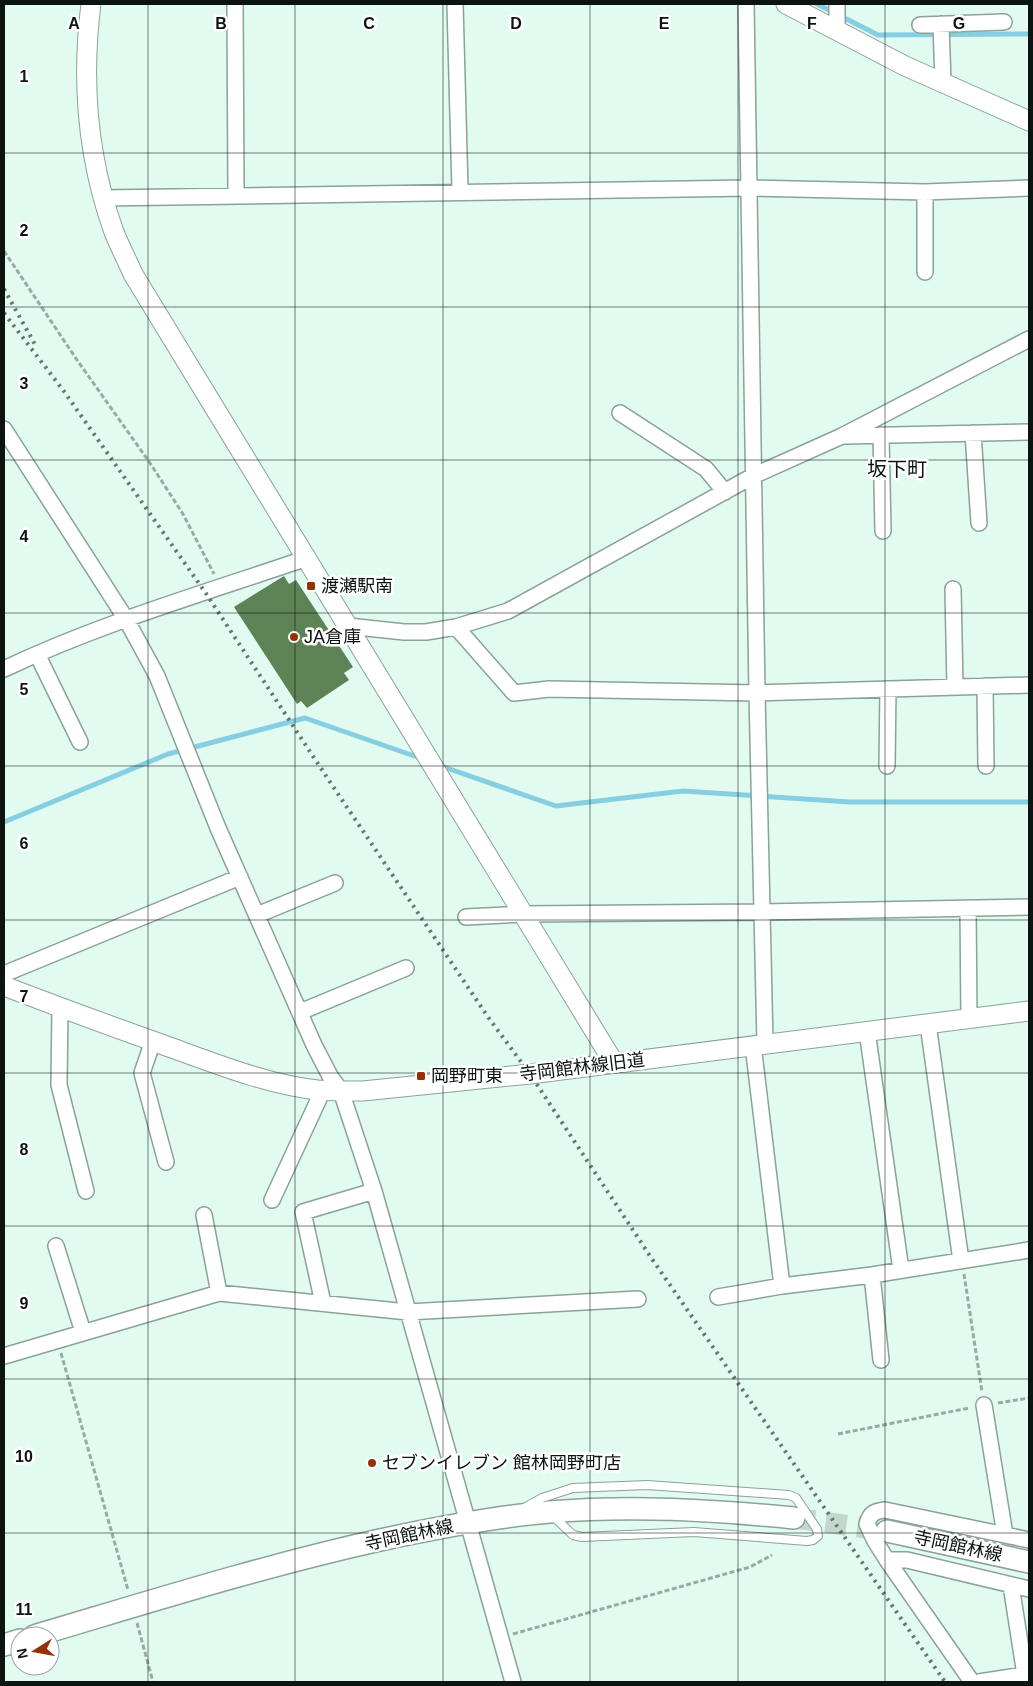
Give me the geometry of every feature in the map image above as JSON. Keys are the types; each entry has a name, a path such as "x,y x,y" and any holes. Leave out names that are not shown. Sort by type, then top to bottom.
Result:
{"main road":[{"name":"寺岡館林線","path":"60,1628 275,1565 348,1547 468,1522 549,1512 618,1509 730,1512 794,1518"},
{"name":"寺岡館林線","path":"887,1531 1029,1562"}],"street":[{"path":"91,4 86,42 85,90 90,138 103,198 115,233 133,274 614,1063"},
{"path":"235,4 236,196"},
{"path":"455,4 460,192"},
{"path":"746,4 762,912 759,1044 782,1286"},
{"path":"786,4 905,66 1029,121"},
{"path":"837,4 837,30"},
{"path":"920,25 1004,22"},
{"path":"941,24 943,83"},
{"path":"103,198 749,188 925,192 1029,188"},
{"path":"925,192 925,272"},
{"path":"348,626 404,632 426,632 456,627 508,612 753,476 842,436 1029,339"},
{"path":"620,413 706,469 725,492"},
{"path":"4,429 126,619 157,676 218,828 314,1045 330,1076 332,1091 374,1191 513,1682"},
{"path":"842,436 1029,432"},
{"path":"974,433 979,523"},
{"path":"881,435 883,532"},
{"path":"4,669 126,619 307,558"},
{"path":"953,589 955,687"},
{"path":"456,627 514,693 549,689 757,693 1029,685"},
{"path":"37,654 80,742"},
{"path":"984,686 986,766"},
{"path":"887,766 888,689"},
{"path":"4,974 240,877"},
{"path":"257,915 335,883"},
{"path":"466,917 523,914 1029,907"},
{"path":"968,908 969,1018"},
{"path":"300,1012 406,968"},
{"name":"寺岡館林線旧道","path":"4,986 60,1008 242,1072 291,1085 332,1091 364,1091 442,1084 1029,1011"},
{"path":"60,1008 58,1085 86,1191"},
{"path":"928,1024 961,1261"},
{"path":"867,1031 901,1270"},
{"path":"153,1041 142,1073 166,1162"},
{"path":"272,1200 332,1091"},
{"path":"323,1303 303,1212 374,1191"},
{"path":"204,1216 219,1293"},
{"path":"56,1246 83,1332"},
{"path":"718,1297 1029,1250"},
{"path":"872,1275 881,1360"},
{"path":"4,1354 219,1293 408,1312 638,1299"},
{"path":"984,1404 1005,1535"},
{"path":"972,1682 875,1541 867,1524 869,1516 875,1511 886,1510 1029,1540"},
{"path":"888,1560 907,1560 1029,1589"},
{"path":"979,1682 1027,1674 1011,1584"}],"lane":[{"path":"512,1516 531,1503 573,1488 655,1486 796,1498 817,1529 818,1536 813,1540 807,1541 694,1532 582,1537 570,1533 549,1512"}],"path":[{"path":"4,251 76,360 150,463 183,514 222,588"},
{"path":"961,1261 984,1404"},
{"path":"57,1340 153,1682"},
{"path":"838,1434 984,1404 1029,1398"},
{"path":"501,1637 750,1567 772,1555"}],"building":[{"name":"JA倉庫","path":"284,576 289,584 296,580 353,667 344,673 349,680 307,708 301,701 297,704 234,607"}],"waterway":[{"path":"817,4 878,35 1029,34"},
{"path":"4,822 168,754 305,718 423,759"},
{"path":"438,765 556,806 683,791 850,802 1029,802"}],"tunnel":[{"path":"794,1518 887,1531"}],"railway":[{"path":"4,289 37,348"},
{"path":"4,313 63,390 205,592 328,779 488,1017 530,1074 652,1259 945,1682"}],"place":[{"name":"渡瀬駅南","path":"311,586"},
{"name":"JA倉庫","path":"294,637"},
{"name":"岡野町東","path":"421,1076"},
{"name":"セブンイレブン 館林岡野町店","path":"372,1463"}],"district":[{"name":"坂下町","path":"897,469"}]}
